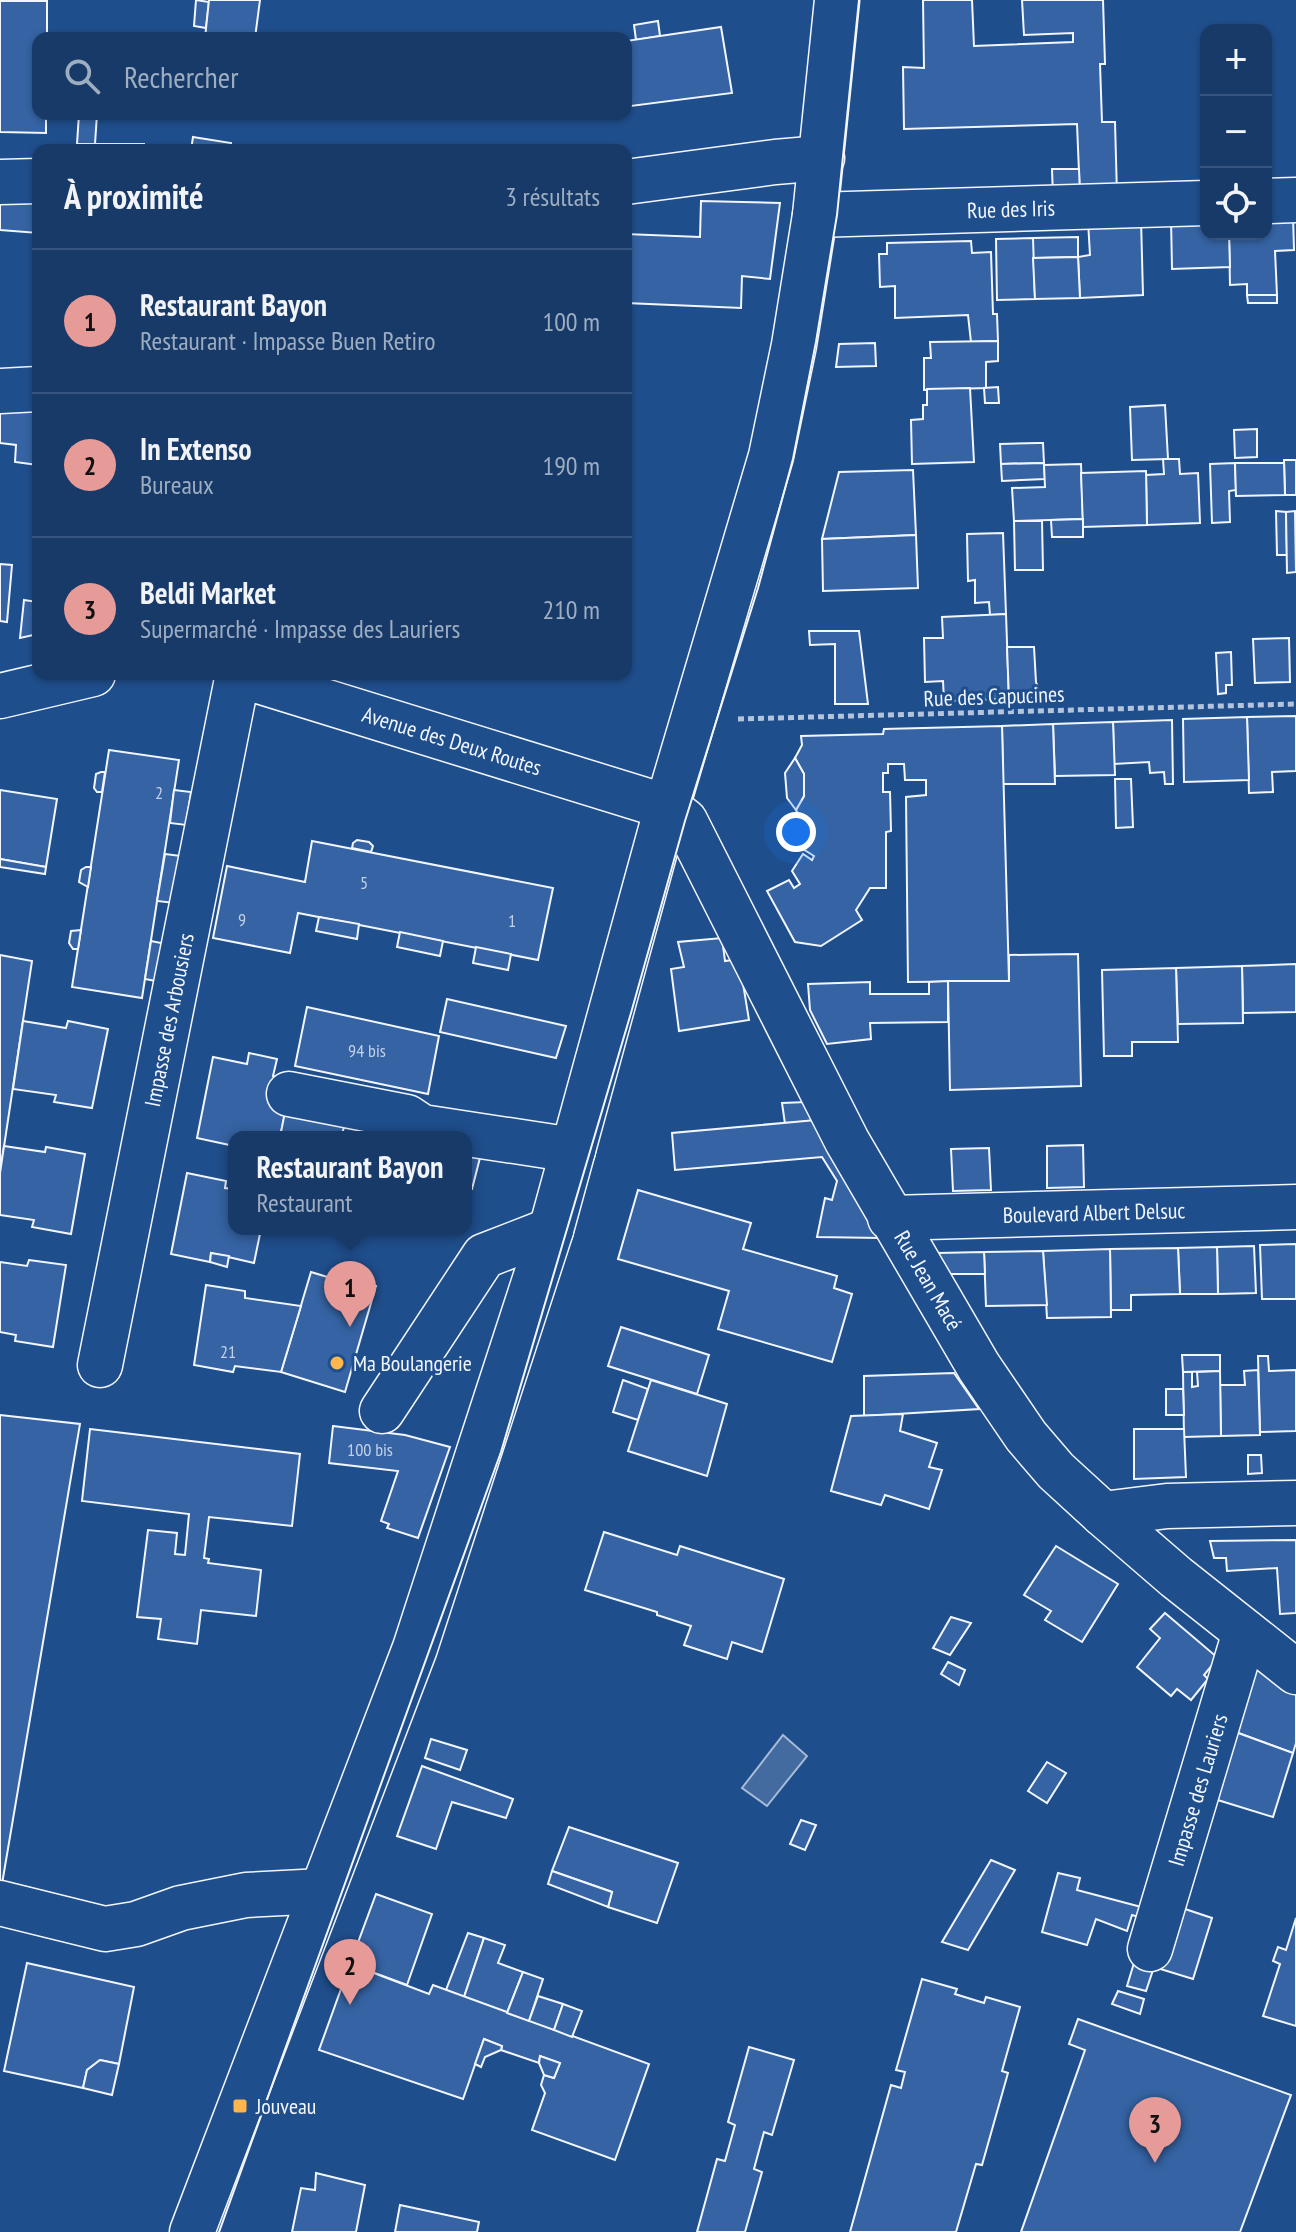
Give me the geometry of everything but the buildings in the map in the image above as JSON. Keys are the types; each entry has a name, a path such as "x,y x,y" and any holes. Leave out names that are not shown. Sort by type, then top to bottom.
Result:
{"street":[{"path":"192,2232 415,1648 551,1230 667,807 771,456 794,345 815,215 837,0"},
{"path":"632,181 822,158"},
{"path":"0,182 32,181"},
{"path":"1272,201 1296,200"},
{"name":"Rue des Iris","path":"815,215 1200,203"},
{"path":"0,391 32,389"},
{"path":"0,696 68,680"},
{"name":"Impasse des Arbousiers","path":"100,1365 236,680"},
{"name":"Avenue des Deux Routes","path":"256,680 667,807"},
{"name":"Rue Jean Macé","path":"667,807 685,821 847,1141 890,1218 979,1367 1026,1436 1056,1471 1103,1514 1296,1672"},
{"path":"289,1094 407,1117 422,1127 448,1131"},
{"path":"472,1135 573,1150"},
{"name":"Boulevard Albert Delsuc","path":"890,1218 1296,1207"},
{"path":"382,1411 484,1256 551,1230"},
{"path":"1103,1514 1167,1506 1296,1503"},
{"name":"Impasse des Lauriers","path":"1150,1949 1245,1632"},
{"path":"0,1903 105,1929 136,1924 181,1908 246,1895 322,1891"}],"path":[{"name":"Rue des Capucines","path":"693,721 1296,704"}],"water":[{"path":"783,1735 807,1756 767,1806 742,1788"}],"tram line":[{"path":"219,2232 501,1452 685,821 758,588 793,459 816,342 837,215 859,0"}],"place":[{"name":"Restaurant Bayon","path":"350,1327"},
{"name":"Ma Boulangerie","path":"337,1363"},
{"name":"In Extenso","path":"350,2005"},
{"name":"Jouveau","path":"240,2106"},
{"name":"Beldi Market","path":"1155,2163"}]}
